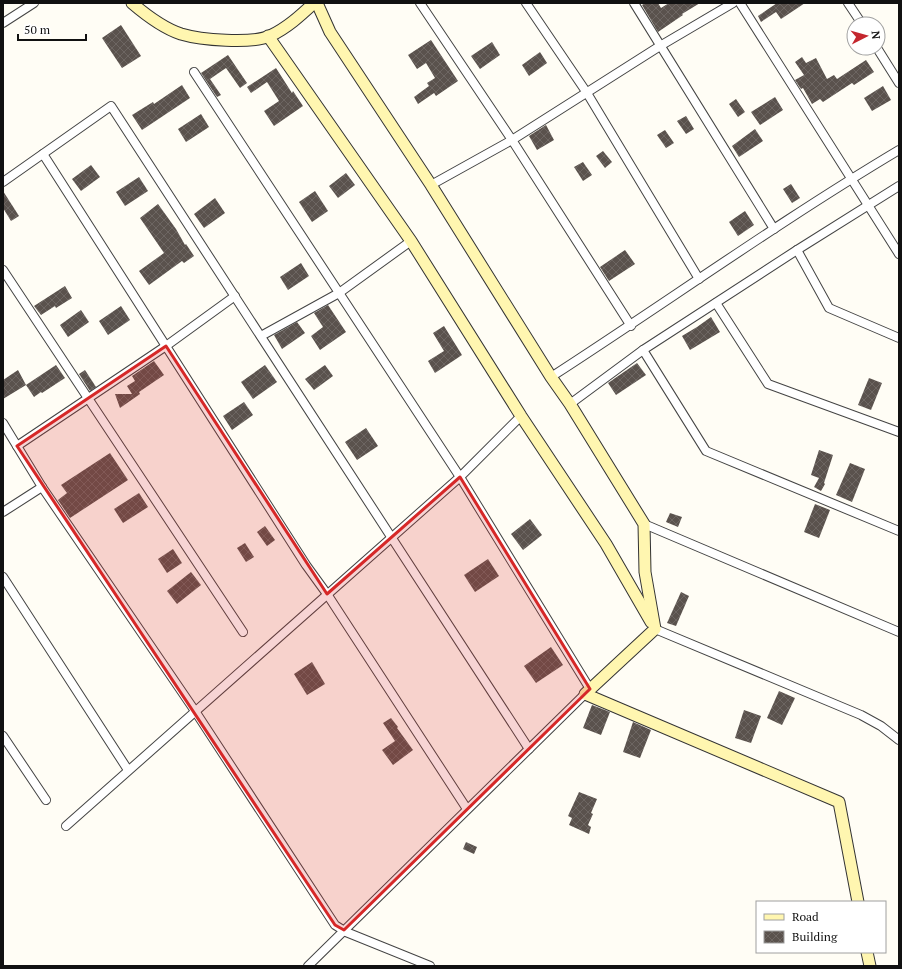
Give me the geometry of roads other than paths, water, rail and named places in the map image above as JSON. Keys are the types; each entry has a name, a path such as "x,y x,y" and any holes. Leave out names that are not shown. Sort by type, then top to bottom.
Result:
{"street":[{"path":"3,23 34,3"},
{"path":"132,3 158,22 181,34 210,39 242,40 268,36 294,22 314,3"},
{"path":"317,3 330,32 431,185 644,524 645,572 655,629"},
{"path":"420,3 512,140 631,326"},
{"path":"526,3 587,93 699,279"},
{"path":"634,3 774,229"},
{"path":"431,185 512,140 660,46 733,3"},
{"path":"740,3 899,254"},
{"path":"848,3 857,16"},
{"path":"268,36 411,241 521,416 606,544 655,629 862,715 881,726 899,740"},
{"path":"882,56 899,82"},
{"path":"194,72 460,477 587,692 839,802 858,901"},
{"path":"3,182 111,106 529,749"},
{"path":"551,377 631,326 851,178 899,150"},
{"path":"43,154 306,565 327,594 467,809"},
{"path":"570,404 643,350 899,186"},
{"path":"261,336 339,293 411,241"},
{"path":"797,250 829,308 899,338"},
{"path":"3,270 243,632"},
{"path":"17,446 166,346 235,296"},
{"path":"716,303 768,384 899,432"},
{"path":"643,350 706,450 899,531"},
{"path":"66,826 460,477 521,416"},
{"path":"3,423 42,487 195,711 335,924 344,930 430,966"},
{"path":"3,512 42,487"},
{"path":"644,524 899,632"},
{"path":"3,577 128,770"},
{"path":"308,966 587,692 655,629"},
{"path":"3,736 46,800"},
{"path":"867,953 870,966"}]}
